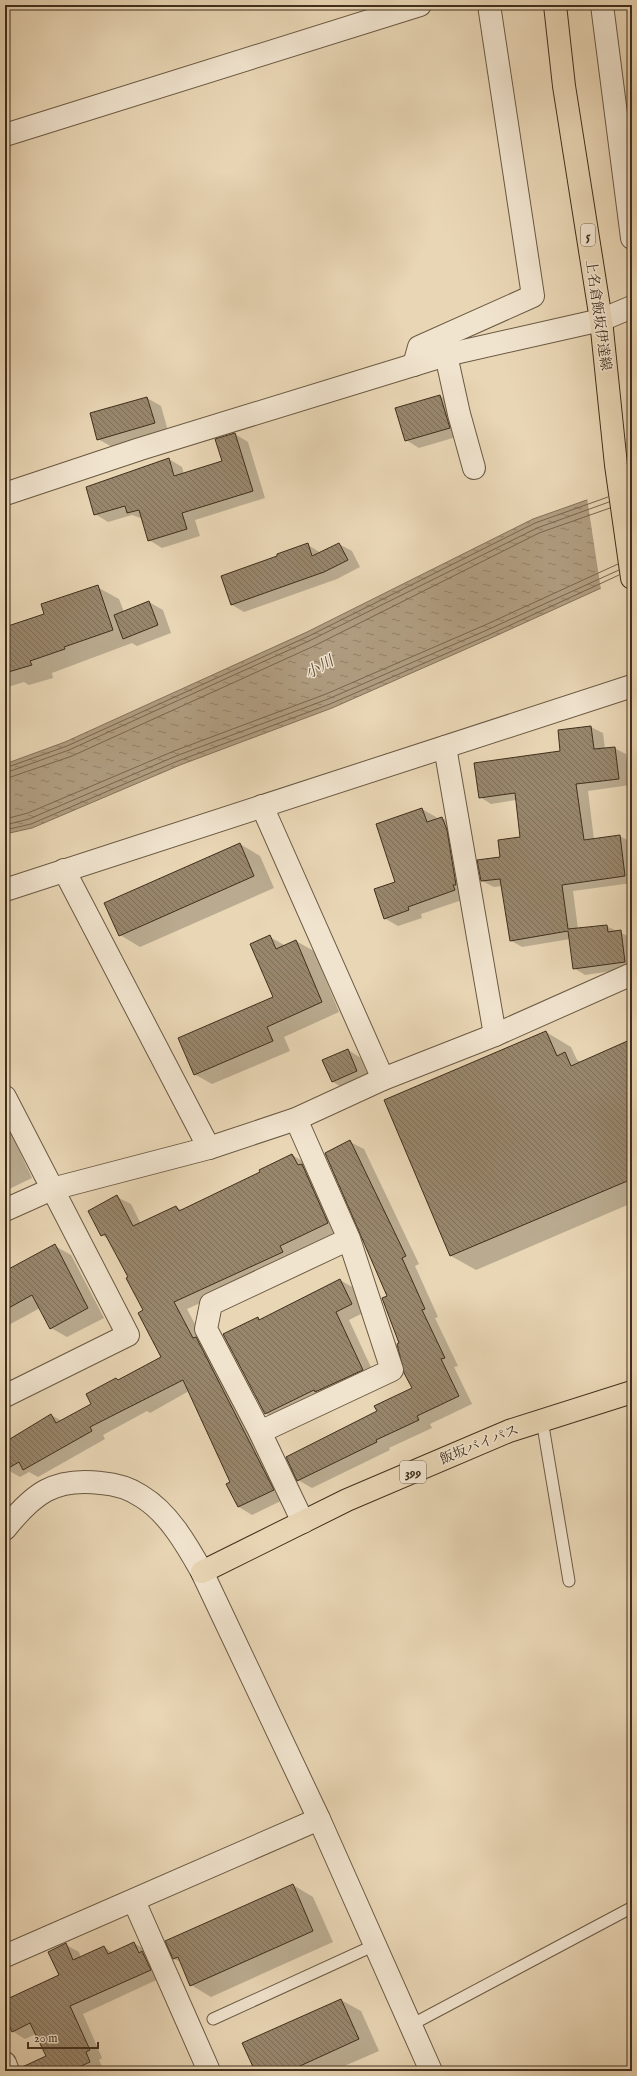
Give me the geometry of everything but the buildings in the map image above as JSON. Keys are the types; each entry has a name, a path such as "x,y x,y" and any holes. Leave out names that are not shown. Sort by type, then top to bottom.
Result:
{"main road":[{"name":"上名倉飯坂伊達線","path":"555,5 564,86 601,320 616,465 632,578"},
{"name":"飯坂バイパス","path":"202,1572 348,1500 501,1434 632,1392"}],"street":[{"path":"5,135 420,5"},
{"path":"414,365 419,347 533,296 489,5"},
{"path":"602,5 632,238"},
{"path":"5,494 140,449 446,355 601,320 632,307"},
{"path":"446,355 459,414 474,468"},
{"path":"5,890 632,686"},
{"path":"445,747 494,1036"},
{"path":"262,806 383,1079"},
{"path":"64,870 209,1148"},
{"path":"5,1210 52,1189 209,1148 296,1119 383,1079 494,1036 632,974"},
{"path":"5,1097 128,1335 5,1396"},
{"path":"260,1432 392,1370 349,1239 296,1119"},
{"path":"302,1522 260,1432 206,1329 211,1304 349,1239"},
{"path":"5,1529 29,1502 54,1486 69,1481 108,1483 123,1488 141,1496 166,1519 189,1549 202,1572 319,1819 410,2025 428,2070"},
{"path":"5,1956 319,1819"},
{"path":"134,1901 208,2071"},
{"path":"5,2063 8,2071"}],"lane":[{"path":"542,1420 569,1581"},
{"path":"410,2025 628,1909"},
{"path":"213,2019 375,1945"}],"water":[{"name":"小川","path":"632,484 632,574 332,708 180,765 32,828 5,834 5,764 65,742 307,632 533,519"}],"pier":[{"path":"632,482 632,576 601,590 587,498"}]}
